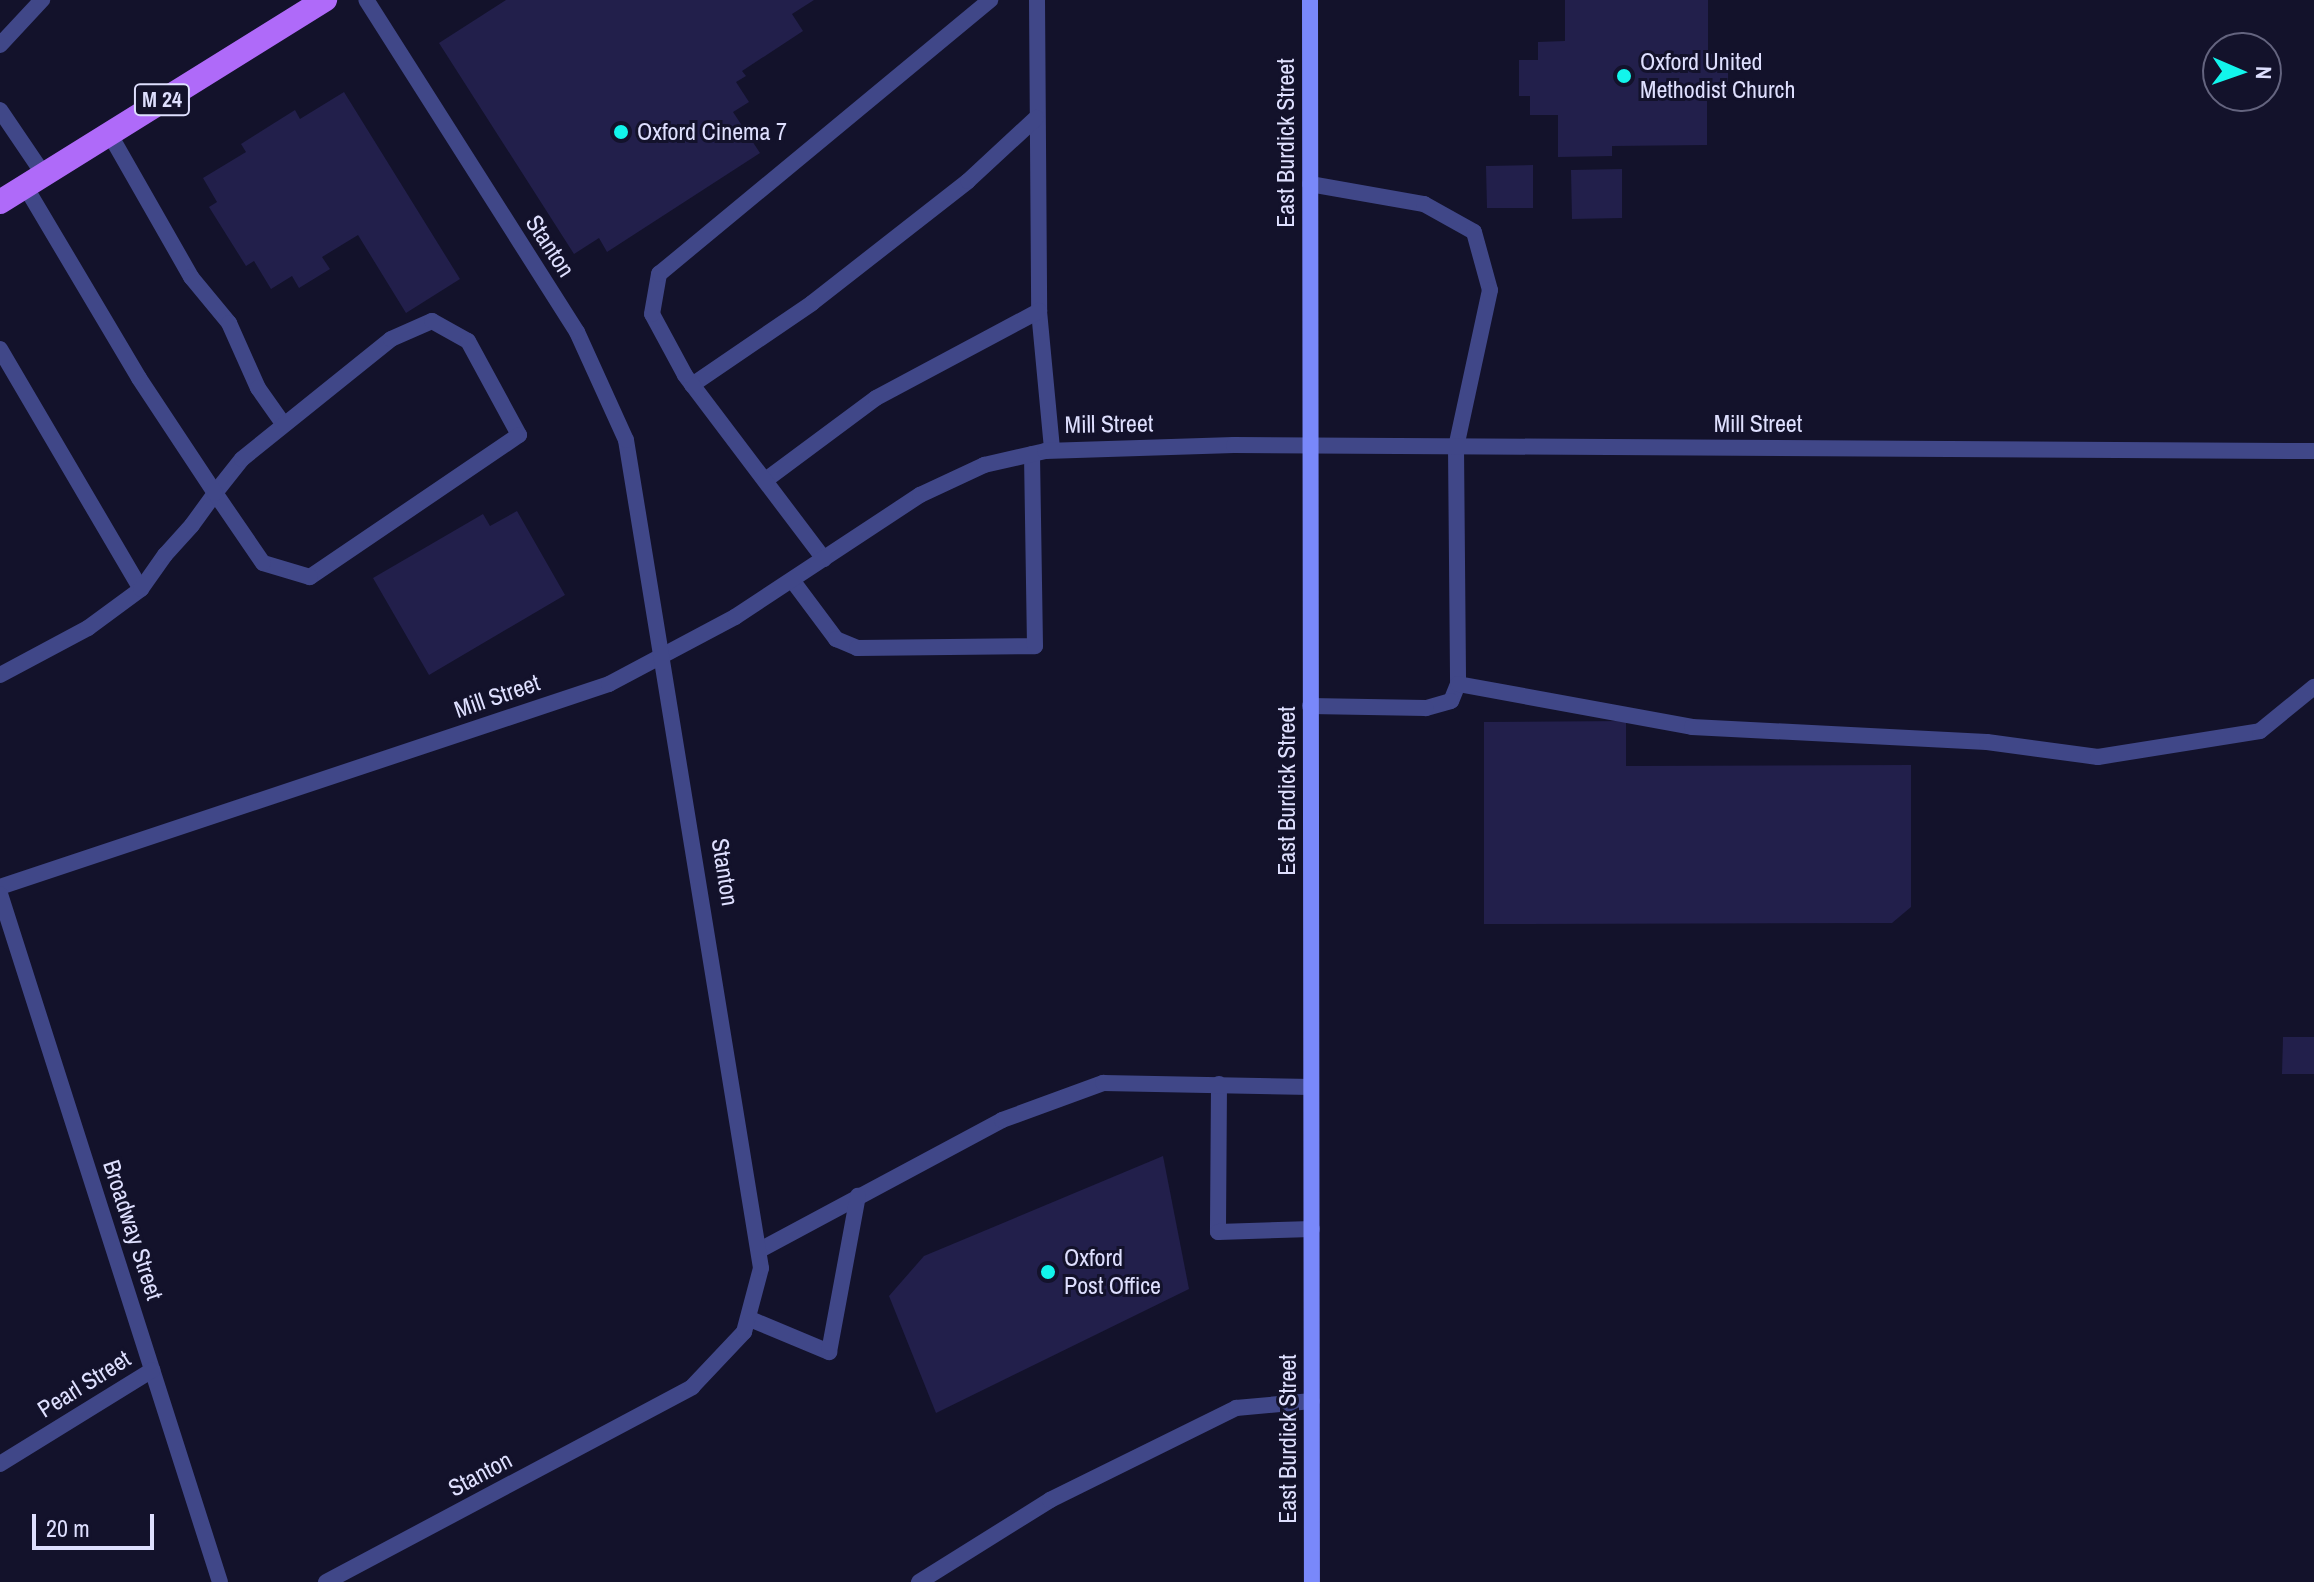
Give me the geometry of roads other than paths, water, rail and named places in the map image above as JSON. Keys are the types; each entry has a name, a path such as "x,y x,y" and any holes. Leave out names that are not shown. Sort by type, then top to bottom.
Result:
{"main road":[{"name":"M 24","path":"0,202 325,0"},
{"name":"East Burdick Street","path":"1310,0 1312,1582"}],"street":[{"path":"0,45 42,0"},
{"name":"Stanton","path":"326,1582 666,1403 723,1358 750,1319 760,1286 760,1250 636,480 604,385 366,0"},
{"path":"824,559 767,479 692,385 652,314 659,274 990,0"},
{"path":"1037,0 1039,311 1052,449"},
{"path":"0,110 34,180 215,493 263,563 310,577 519,435 468,341 432,321 391,339 282,422 215,493 141,589 88,628 0,675"},
{"path":"692,385 812,303 968,181 1036,118"},
{"path":"109,133 191,277 229,323 258,388 282,422"},
{"path":"1310,184 1424,204 1474,232 1490,290 1456,447 1458,684 1451,701 1426,708 1310,706"},
{"path":"767,479 876,398 1039,311"},
{"path":"0,349 141,589"},
{"name":"Mill Street","path":"0,887 609,684 792,580 920,495 984,465 1052,449 1311,446 2314,451"},
{"path":"792,580 836,639 857,648 1035,646 1032,454"},
{"path":"1458,684 1692,727 1987,742 2098,757 2260,731 2314,687"},
{"name":"Broadway Street","path":"0,894 220,1582"},
{"path":"760,1250 1002,1120 1103,1083 1311,1087"},
{"path":"1219,1084 1218,1232 1312,1229"},
{"path":"750,1319 829,1352 858,1196"},
{"name":"Pearl Street","path":"0,1464 152,1370"},
{"path":"919,1582 1050,1500 1236,1408 1312,1401"}],"place":[{"name":"Oxford United Methodist Church","path":"1624,76"},
{"name":"Oxford Cinema 7","path":"621,132"},
{"name":"Oxford Post Office","path":"1048,1272"}]}
